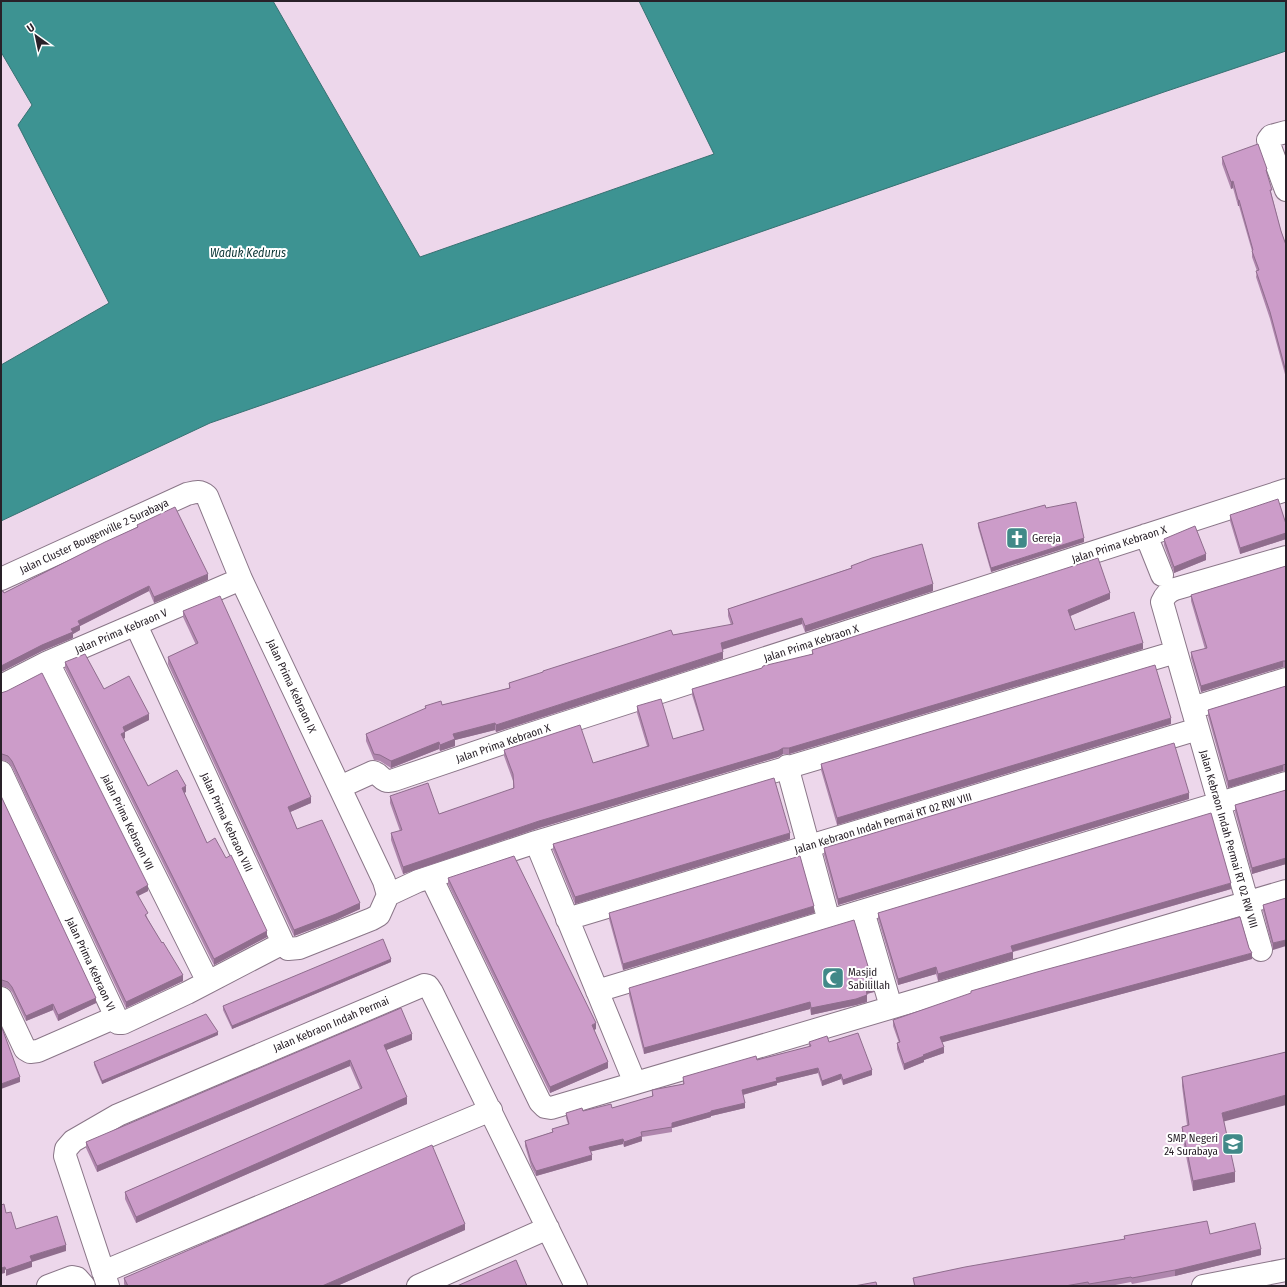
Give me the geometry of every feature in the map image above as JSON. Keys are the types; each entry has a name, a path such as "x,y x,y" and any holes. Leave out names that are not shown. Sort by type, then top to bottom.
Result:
{"street":[{"path":"1286,132 1271,136 1268,140 1286,190"},
{"name":"Jalan Prima Kebraon X","path":"354,781 375,772 385,780 394,780 515,739 1286,490"},
{"name":"Jalan Prima Kebraon IX","path":"187,494 198,491 207,496 241,579 354,781 384,881 410,885"},
{"name":"Jalan Cluster Bougenville 2 Surabaya","path":"1,579 187,494"},
{"path":"1146,535 1162,575"},
{"name":"Jalan Kebraon Indah Permai RT 02 RW VIII","path":"1261,950 1162,602 1164,596 1169,591 1286,557"},
{"name":"Jalan Prima Kebraon V","path":"1,686 48,662 241,579"},
{"name":"Jalan Prima Kebraon VIII","path":"136,625 283,943"},
{"path":"116,1017 118,1023 123,1023 208,982 283,943 288,949 299,948 372,919 410,885 536,842 787,766 1176,652"},
{"name":"Jalan Prima Kebraon VII","path":"48,662 208,982"},
{"path":"1195,719 1286,679"},
{"name":"Jalan Kebraon Indah Permai RT 02 RW VIII","path":"567,918 809,846 1195,719"},
{"path":"787,766 829,921"},
{"name":"Jalan Prima Kebraon VI","path":"1,772 116,1017 38,1051 30,1052 24,1049 1,998"},
{"path":"597,991 1286,782"},
{"path":"536,842 635,1083"},
{"path":"410,885 540,1102 545,1107 551,1108 1286,891"},
{"path":"863,911 891,1007"},
{"name":"Jalan Kebraon Indah Permai","path":"106,1279 65,1156 66,1149 73,1142 118,1115 424,985 428,986 432,992 576,1286"},
{"path":"106,1279 491,1110"},
{"path":"418,1286 548,1228"},
{"path":"1203,1286 1286,1270"},
{"path":"48,1286 72,1277 77,1278 84,1286"}],"water":[{"name":"Waduk Kedurus","path":"1,1 273,1 420,257 714,154 639,1 1286,1 1286,51 210,423 1,521 1,365 109,303 18,125 32,105 1,52"}],"building":[{"path":"1258,144 1267,169 1266,170 1272,190 1270,190 1286,245 1286,372 1270,312 1256,271 1259,270 1252,251 1253,250 1239,200 1233,181 1231,182 1222,157"},
{"path":"1278,499 1286,524 1286,533 1240,548 1230,515"},
{"name":"Gereja","path":"1076,502 1084,538 991,568 978,523 1045,505 1046,508"},
{"path":"175,507 208,574 154,597 149,586 78,621 80,625 71,629 73,632 42,645 1,666 1,592 3,591 4,593 138,527 137,525"},
{"path":"1195,526 1206,554 1174,567 1164,539"},
{"path":"922,544 933,584 805,626 802,618 721,643 723,652 496,725 495,723 453,734 455,739 440,745 439,742 391,761 380,755 374,754 366,734 426,708 425,706 441,701 442,705 510,688 509,683 671,630 673,635 733,624 728,609 852,568 851,566 872,558"},
{"path":"1098,558 1110,593 1068,610 1075,630 1134,612 1143,643 539,821 403,867 391,833 402,830 390,796 428,783 439,814 514,788 513,774 504,750 580,725 593,763 649,746 637,706 661,699 673,739 704,730 692,689 762,668 763,666 813,654 812,650"},
{"path":"1286,566 1286,661 1201,686 1191,652 1207,648 1191,595"},
{"path":"220,596 311,797 288,807 297,829 322,820 360,903 294,930 168,657 198,643 183,611"},
{"path":"85,654 104,689 129,676 149,714 123,727 125,732 121,734 148,786 177,770 186,786 182,788 207,843 215,838 226,858 231,855 267,931 214,959 65,662"},
{"path":"1155,665 1171,718 837,818 821,764"},
{"path":"42,673 148,885 136,892 148,913 145,915 183,975 126,1002 12,761 8,756 1,754 1,693"},
{"path":"1286,686 1286,764 1228,781 1208,710"},
{"path":"1174,743 1189,793 838,899 824,848"},
{"path":"774,778 790,833 575,897 553,844"},
{"path":"1286,790 1286,858 1252,868 1235,805"},
{"path":"1,796 96,998 58,1015 53,1004 26,1016 12,987 8,982 1,980"},
{"path":"1211,813 1231,883 1011,946 1013,952 938,974 936,967 898,979 878,913"},
{"path":"514,856 596,1023 592,1025 608,1062 550,1087 448,878"},
{"path":"800,856 814,906 623,964 609,913"},
{"path":"1286,898 1286,940 1273,943 1263,905"},
{"path":"1240,917 1249,948 1252,953 940,1037 944,1047 904,1064 897,1043 900,1042 893,1020 971,993 971,991"},
{"path":"854,920 874,986 866,988 867,995 856,999 811,1008 810,1002 644,1048 629,988"},
{"path":"383,939 391,959 232,1026 223,1006"},
{"path":"401,1008 412,1034 384,1045 407,1097 136,1217 125,1192 362,1088 350,1060 97,1166 86,1142"},
{"path":"206,1014 218,1032 102,1081 94,1062"},
{"path":"1,1028 20,1077 1,1084"},
{"path":"858,1033 872,1070 843,1080 841,1074 822,1081 818,1068 776,1078 777,1081 742,1090 745,1103 711,1111 672,1123 672,1127 641,1132 642,1136 624,1142 623,1139 589,1147 592,1155 536,1171 531,1161 525,1141 553,1132 552,1129 569,1124 566,1113 582,1108 583,1111 611,1104 612,1108 653,1096 652,1090 684,1084 683,1077 756,1056 757,1060 811,1046 809,1042 827,1036 829,1042"},
{"path":"1286,1052 1286,1095 1222,1113 1235,1172 1193,1181 1182,1127 1189,1125 1182,1077"},
{"path":"432,1145 465,1224 322,1286 128,1286 124,1278"},
{"path":"4,1204 6,1213 11,1212 16,1229 57,1216 66,1245 30,1256 32,1261 6,1270 5,1267 1,1268 1,1205"},
{"path":"1207,1221 1210,1234 1255,1223 1261,1249 1175,1270 1132,1278 1089,1284 1088,1282 1065,1286 915,1286 913,1278 965,1267 1125,1239 1124,1236"},
{"path":"516,1260 527,1286 457,1286"},
{"path":"876,1282 877,1286 854,1286"}],"place":[{"name":"Gereja","path":"1017,538"},
{"name":"Masjid Sabilillah","path":"833,978"},
{"name":"SMP Negeri 24 Surabaya","path":"1233,1144"}]}
